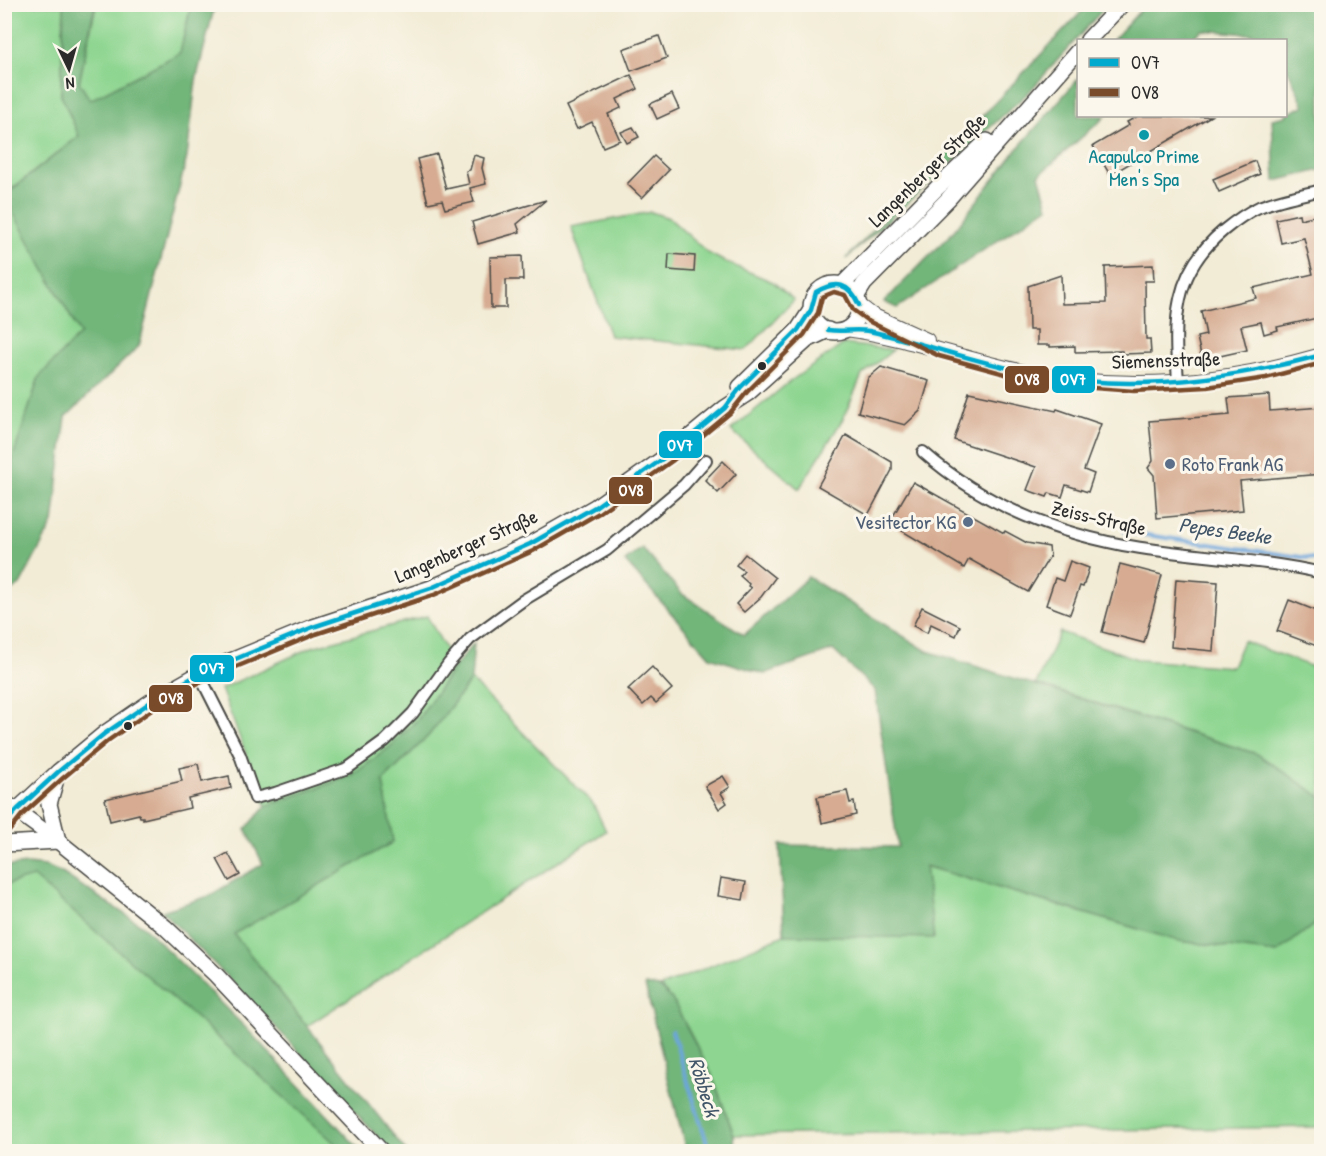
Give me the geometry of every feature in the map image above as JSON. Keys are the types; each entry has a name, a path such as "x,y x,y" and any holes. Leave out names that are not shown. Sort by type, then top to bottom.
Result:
{"main road":[{"path":"1089,39 1122,4"},
{"name":"Langenberger Straße","path":"857,301 864,284 948,199 1077,52"},
{"name":"Langenberger Straße","path":"842,285 937,188 1044,88"},
{"path":"832,284 850,289 857,301 859,315 846,329 837,331 819,326 811,310 816,292 832,284"},
{"name":"Langenberger Straße","path":"725,408 741,387 798,330 811,310"},
{"name":"Langenberger Straße","path":"11,806 58,772 104,734 155,699 199,674 313,627 431,588 530,544 595,507 659,462 725,408 748,393 807,340 828,330"},
{"path":"58,772 49,804 58,841"},
{"path":"11,806 165,927 224,984 382,1152"},
{"path":"4,844 58,841"}],"street":[{"path":"1178,382 1178,300 1186,279 1205,247 1240,217 1259,207 1322,190"},
{"name":"Siemensstraße","path":"857,301 872,315 942,349"},
{"name":"Siemensstraße","path":"846,329 867,331 1022,371 1068,379 1134,384 1178,382 1245,374 1322,355"},
{"name":"Zeiss-Straße","path":"923,452 986,499 1021,516 1056,529 1123,545 1268,563 1322,573"},
{"path":"199,674 240,755 255,798 275,794 348,768 385,741 413,713 448,663 470,639 522,602 607,550 684,485 706,460"},
{"path":"4,825 11,806"}],"green space":[{"path":"1298,4 1321,12 1321,170 1275,181 1272,119 1287,117 1287,114 1304,106 1287,67 1287,39 1202,30 1191,39 1114,39 1145,5"},
{"path":"5,5 64,5 61,94 79,136 5,194"},
{"path":"64,5 95,5 79,82 90,100 180,53 191,5 215,5 196,80 187,157 139,346 66,417 53,523 20,585 5,595 5,482 39,377 80,334 4,196 79,136 61,95"},
{"path":"96,5 191,5 180,53 90,101 79,83"},
{"path":"1088,5 1107,5 1030,91 846,259"},
{"path":"1077,80 1077,117 1105,117 1039,175 1048,207 897,308 884,302 952,233 1018,148"},
{"path":"5,196 80,334 39,377 5,482"},
{"path":"651,212 669,218 708,253 773,282 794,300 746,350 610,336 571,227"},
{"path":"844,344 893,350 862,375 843,419 799,489 731,430 789,382"},
{"path":"642,548 682,594 744,635 808,577 927,651 1257,754 1321,797 1321,919 1277,953 1179,941 925,866 934,938 784,935 780,845 898,847 875,690 833,650 764,674 710,657 625,561"},
{"path":"427,616 455,666 418,719 390,747 351,776 266,806 221,689 312,647"},
{"path":"1060,632 1140,660 1232,667 1243,641 1321,670 1321,797 1257,754 1036,684"},
{"path":"474,643 471,680 429,735 383,781 393,842 234,934 406,1151 391,1151 256,1006 162,911 209,896 263,864 246,829 266,806 351,776 390,747 418,719"},
{"path":"471,680 593,804 606,831 307,1026 233,933 393,842 383,781 429,735"},
{"path":"27,864 46,866 62,873 143,926 246,1028 361,1151 346,1151 339,1147 205,1026 33,877 5,885 5,868"},
{"path":"924,866 1179,941 1277,953 1321,919 1321,1127 734,1135 712,1075 660,987 784,935 933,937"},
{"path":"33,876 346,1151 5,1152 5,885"},
{"path":"645,985 660,987 672,999 712,1075 734,1135 735,1151 686,1151"}],"building":[{"path":"659,36 667,58 631,71 623,49"},
{"path":"631,75 638,89 617,99 621,108 608,114 620,140 603,147 592,122 577,129 566,106"},
{"path":"672,94 679,109 657,119 650,104"},
{"name":"Acapulco Prime Men's Spa","path":"1136,117 1209,117 1110,175 1093,146 1129,125 1127,122"},
{"path":"633,127 639,137 627,143 621,132"},
{"path":"437,154 446,189 469,184 466,171 470,170 474,155 484,158 482,168 486,184 470,188 474,202 445,209 442,200 428,203 417,159"},
{"path":"654,156 669,170 642,198 627,184"},
{"path":"1255,161 1260,174 1219,192 1213,179"},
{"path":"546,200 517,224 520,232 478,244 472,222"},
{"path":"1299,214 1300,219 1322,214 1322,317 1277,327 1278,330 1264,334 1261,322 1241,326 1247,350 1202,360 1197,337 1206,335 1201,311 1256,298 1253,288 1313,274 1304,238 1281,243 1276,219"},
{"path":"669,254 695,256 694,272 668,270"},
{"path":"522,256 523,280 506,280 506,308 491,308 490,257"},
{"path":"1153,265 1154,281 1145,281 1146,339 1150,339 1151,353 1075,352 1075,346 1037,345 1037,330 1029,330 1028,286 1061,275 1062,304 1106,303 1105,267"},
{"path":"881,367 929,381 920,411 905,425 858,412 868,378"},
{"path":"969,392 1056,411 1057,409 1101,424 1084,470 1094,474 1088,492 1066,485 1062,497 1049,493 1047,497 1027,490 1036,467 954,440"},
{"path":"1269,395 1270,411 1322,407 1322,474 1240,481 1243,510 1157,518 1154,475 1148,468 1153,461 1149,421 1230,415 1228,398"},
{"path":"846,435 892,462 892,470 868,515 818,486"},
{"path":"723,461 736,474 718,493 705,480"},
{"path":"913,482 1004,533 1005,531 1027,543 1049,547 1050,556 1028,592 969,559 964,568 889,523"},
{"path":"745,554 775,578 761,597 744,612 736,604 751,588 740,576 744,571 736,565"},
{"path":"1070,561 1089,568 1070,614 1046,605 1055,578 1063,581"},
{"path":"1120,564 1162,575 1144,643 1102,632"},
{"path":"1176,579 1218,582 1213,651 1171,647"},
{"path":"1289,600 1322,613 1322,648 1277,631"},
{"path":"922,607 960,626 956,636 931,624 927,633 913,626"},
{"path":"652,667 672,689 656,703 651,698 643,705 628,689"},
{"path":"198,764 202,782 229,776 231,788 188,798 190,808 143,819 139,814 110,821 105,799 182,781 179,768"},
{"path":"723,776 730,787 721,793 727,803 719,809 705,786"},
{"path":"847,791 850,803 854,802 856,815 822,823 817,797"},
{"path":"228,853 240,875 229,881 217,859"},
{"path":"721,878 746,882 743,900 718,896"}],"waterway":[{"name":"Pepes Beeke","path":"1125,532 1322,560"},
{"name":"Röbbeck","path":"672,1031 708,1152"}],"transit line":[{"name":"OV7","path":"4,824 58,772 104,734 155,699 199,674 313,627 431,588 530,544 595,507 668,455 725,408 741,387 798,330 811,310 816,292 830,286 842,286 851,292 859,305"},
{"name":"OV8","path":"10,830 22,815 109,740 159,705 202,681 316,634 434,595 533,551 599,513 672,461 730,413 747,392 804,335 818,313 822,297 834,292 845,295 853,310 868,321 939,356 1020,378 1067,386 1134,391 1207,387 1266,378 1322,363"},
{"name":"OV7","path":"828,330 869,331 1024,372 1081,381 1115,383 1150,383 1219,376 1254,371 1322,355"}],"place":[{"name":"Acapulco Prime Men's Spa","path":"1144,135"},
{"name":"Roto Frank AG","path":"1170,464"},
{"name":"Vesitector KG","path":"968,522"}]}
